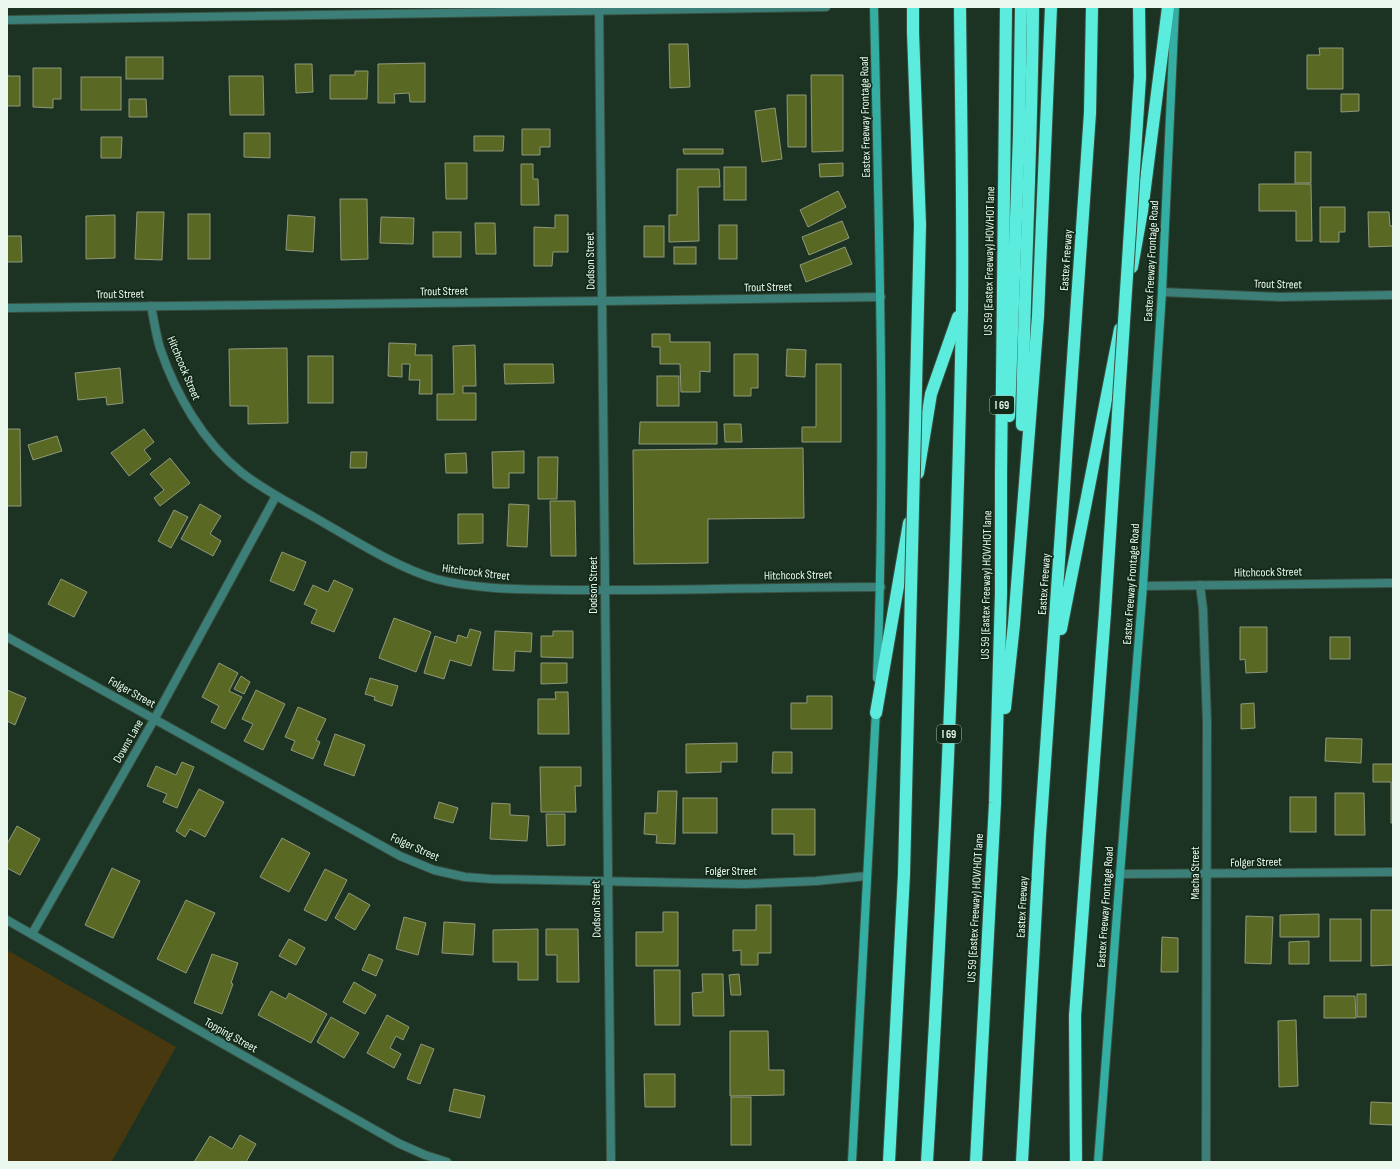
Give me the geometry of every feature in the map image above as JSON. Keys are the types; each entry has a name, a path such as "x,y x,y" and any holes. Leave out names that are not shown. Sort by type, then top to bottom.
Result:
{"highway":[{"path":"889,1162 904,874 920,224 913,7"},
{"name":"I 69","path":"927,1162 938,976 954,614 962,306 960,7"},
{"name":"US 59 (Eastex Freeway) HOV/HOT lane","path":"976,1162 994,803 1001,593 1006,7"},
{"path":"1001,593 1020,134 1021,7"},
{"path":"1020,542 1023,353 1033,78 1033,7"},
{"name":"Eastex Freeway","path":"994,803 1014,624 1038,316 1051,7"},
{"name":"Eastex Freeway","path":"1022,1162 1040,843 1090,113 1092,7"},
{"path":"1076,1162 1074,1016 1104,612 1140,77 1139,7"},
{"path":"1051,679 1142,212 1168,7"},
{"path":"876,713 931,394 962,306"}],"main road":[{"name":"Eastex Freeway Frontage Road","path":"852,1162 868,876 881,587 881,297 874,7"},
{"name":"Eastex Freeway Frontage Road","path":"1098,1162 1143,586 1162,292 1176,7"}],"street":[{"path":"7,20 599,9 826,7"},
{"name":"Dodson Street","path":"599,9 611,1162"},
{"name":"Trout Street","path":"1162,292 1279,297 1393,295"},
{"name":"Trout Street","path":"7,308 881,297"},
{"name":"Hitchcock Street","path":"151,306 160,347 182,401 220,453 242,473 276,496 387,558 435,578 462,584 502,588 605,590 881,587"},
{"name":"Downs Lane","path":"32,934 155,718 276,496"},
{"name":"Hitchcock Street","path":"1143,586 1393,583"},
{"name":"Macha Street","path":"1200,585 1203,609 1207,722 1206,1162"},
{"name":"Folger Street","path":"7,636 400,856 434,870 465,877 490,879 744,884 816,881 868,876"},
{"name":"Folger Street","path":"1120,874 1393,872"},
{"name":"Topping Street","path":"7,920 398,1143 447,1162"}],"shaded area":[{"path":"7,950 176,1047 112,1161 114,1162 7,1162"}],"building":[{"path":"669,44 688,44 690,87 670,88"},
{"path":"1319,48 1343,48 1343,89 1307,89 1307,55 1320,55"},
{"path":"126,57 163,57 163,79 126,79"},
{"path":"425,63 425,102 410,102 409,93 394,94 395,103 378,103 378,64"},
{"path":"295,64 312,64 313,92 296,93"},
{"path":"33,68 61,68 61,99 53,99 53,108 33,107"},
{"path":"7,70 8,76 20,76 20,106 7,106"},
{"path":"355,71 368,71 367,99 330,99 330,75 355,75"},
{"path":"811,75 843,75 843,151 812,152"},
{"path":"229,76 263,76 264,115 230,115"},
{"path":"81,77 121,77 121,110 81,110"},
{"path":"1341,94 1359,94 1359,111 1341,112"},
{"path":"787,95 806,95 806,147 788,147"},
{"path":"129,99 146,99 147,117 129,117"},
{"path":"775,108 782,159 762,162 755,111"},
{"path":"522,129 550,129 550,147 540,147 540,155 522,155"},
{"path":"244,133 270,133 270,158 244,157"},
{"path":"474,136 504,136 503,151 474,151"},
{"path":"101,137 122,137 121,158 101,158"},
{"path":"683,149 723,149 723,154 684,154"},
{"path":"1295,152 1311,152 1311,183 1295,183"},
{"path":"445,163 467,163 467,199 446,199"},
{"path":"843,163 843,176 820,177 819,164"},
{"path":"521,164 533,164 533,179 538,179 539,205 521,205"},
{"path":"724,167 746,167 746,200 724,200"},
{"path":"677,169 719,169 720,187 698,187 699,241 669,242 669,215 677,215"},
{"path":"1259,184 1311,184 1312,241 1296,241 1296,211 1259,211"},
{"path":"838,191 846,207 808,227 800,210"},
{"path":"340,199 367,199 368,259 341,260"},
{"path":"1320,207 1345,207 1345,232 1339,232 1339,242 1320,242"},
{"path":"137,212 164,212 162,260 135,259"},
{"path":"1368,212 1389,212 1390,226 1393,226 1393,246 1369,247"},
{"path":"188,214 210,214 210,259 188,259"},
{"path":"115,215 115,258 86,259 86,216"},
{"path":"288,215 315,217 313,252 286,250"},
{"path":"555,215 568,215 568,252 553,252 552,266 534,266 534,227 555,228"},
{"path":"381,217 414,218 413,244 380,243"},
{"path":"842,221 849,238 809,255 802,237"},
{"path":"475,223 495,223 496,254 476,254"},
{"path":"719,225 737,225 737,259 719,259"},
{"path":"644,226 664,226 664,257 644,257"},
{"path":"433,232 461,232 461,257 433,257"},
{"path":"7,236 21,236 22,262 7,262"},
{"path":"674,247 696,247 696,264 674,264"},
{"path":"845,247 852,264 806,282 800,265"},
{"path":"652,334 670,334 670,342 710,342 710,372 700,371 700,392 681,392 680,364 660,364 660,347 652,347"},
{"path":"389,343 416,344 415,355 432,355 432,394 419,394 420,380 409,380 410,364 402,364 402,377 388,376"},
{"path":"475,345 476,386 463,386 463,393 476,393 476,420 437,420 437,394 454,394 453,346"},
{"path":"287,348 288,423 248,424 248,406 230,406 229,349"},
{"path":"787,349 806,350 805,377 786,376"},
{"path":"734,354 758,354 758,388 751,388 751,396 734,396"},
{"path":"308,356 333,356 333,403 308,403"},
{"path":"504,364 553,364 554,383 505,384"},
{"path":"816,364 841,364 841,442 802,442 802,427 816,427"},
{"path":"120,368 123,403 107,405 106,397 78,400 75,373"},
{"path":"657,376 679,376 679,406 657,406"},
{"path":"640,422 717,422 717,444 639,444"},
{"path":"724,424 741,424 742,442 725,442"},
{"path":"7,429 20,429 21,506 7,506"},
{"path":"144,429 154,442 144,450 151,459 129,476 111,453"},
{"path":"57,436 62,451 33,460 28,445"},
{"path":"803,448 804,518 708,519 708,563 634,564 633,450"},
{"path":"524,451 524,473 509,473 509,488 493,488 492,452"},
{"path":"351,452 367,452 366,468 350,468"},
{"path":"466,453 467,473 446,473 445,454"},
{"path":"538,457 558,457 557,499 538,499"},
{"path":"170,458 190,483 160,506 154,498 164,490 150,474"},
{"path":"550,501 575,501 576,556 551,556"},
{"path":"200,504 221,516 210,534 221,541 213,556 181,539"},
{"path":"509,504 529,505 527,547 507,546"},
{"path":"174,510 188,517 171,548 158,541"},
{"path":"458,514 483,514 483,543 458,544"},
{"path":"282,552 306,562 294,591 270,581"},
{"path":"61,579 87,592 74,617 48,604"},
{"path":"334,580 353,589 334,632 311,623 317,610 304,604 313,585 328,592"},
{"path":"394,618 431,632 416,672 379,658"},
{"path":"1240,627 1267,627 1267,672 1246,673 1245,659 1240,660"},
{"path":"470,629 481,632 471,666 450,660 444,679 424,673 435,636 456,643 458,635 467,638"},
{"path":"495,631 532,633 531,652 515,651 514,671 493,670"},
{"path":"553,631 573,631 573,658 541,657 541,636 553,636"},
{"path":"1330,637 1350,637 1350,659 1330,659"},
{"path":"219,663 238,673 229,691 242,697 225,729 211,722 219,706 202,697"},
{"path":"541,663 567,663 567,683 541,684"},
{"path":"241,676 250,682 244,694 234,689"},
{"path":"370,678 398,686 392,706 374,700 375,697 365,694"},
{"path":"7,690 26,698 15,725 7,721"},
{"path":"256,690 285,704 263,750 244,741 253,724 242,719"},
{"path":"555,692 568,692 569,734 538,734 538,699 556,699"},
{"path":"807,696 832,696 832,729 791,729 791,703 807,703"},
{"path":"1254,703 1255,728 1241,729 1241,704"},
{"path":"298,707 326,719 316,740 320,742 313,759 291,750 295,741 285,737"},
{"path":"335,734 365,745 354,776 324,765"},
{"path":"1326,738 1362,739 1361,763 1325,761"},
{"path":"737,743 737,762 721,762 721,772 686,773 686,744"},
{"path":"773,752 792,752 792,773 772,773"},
{"path":"182,762 194,767 177,808 163,802 167,794 147,786 156,766 176,775"},
{"path":"1373,764 1393,764 1393,823 1391,823 1391,782 1373,782"},
{"path":"540,767 581,767 581,786 575,786 576,812 541,812"},
{"path":"199,789 224,802 205,837 190,829 185,837 176,831"},
{"path":"658,791 677,791 675,844 656,843 657,835 644,834 645,813 657,813"},
{"path":"1335,793 1364,793 1365,835 1335,835"},
{"path":"1290,797 1316,797 1316,832 1290,832"},
{"path":"683,798 717,798 717,833 683,833"},
{"path":"439,802 458,808 453,823 434,818"},
{"path":"492,803 510,804 510,815 529,816 527,841 490,839"},
{"path":"772,809 815,809 815,855 794,855 794,834 772,834"},
{"path":"546,814 565,814 565,845 547,846"},
{"path":"17,826 40,839 20,875 7,868 7,844"},
{"path":"282,838 310,853 289,892 260,877"},
{"path":"112,868 140,881 113,938 85,925"},
{"path":"325,869 347,880 326,921 304,910"},
{"path":"349,893 370,905 355,930 335,918"},
{"path":"186,900 215,913 186,973 157,959"},
{"path":"756,905 771,905 771,953 758,953 758,965 741,965 741,950 733,951 733,930 756,930"},
{"path":"1371,910 1393,910 1393,965 1371,966"},
{"path":"663,912 678,912 678,966 636,966 636,932 663,932"},
{"path":"1319,914 1319,937 1280,937 1280,915"},
{"path":"1246,916 1273,917 1271,964 1245,963"},
{"path":"404,917 426,923 418,955 396,949"},
{"path":"1330,919 1361,919 1361,961 1330,961"},
{"path":"444,922 475,924 473,955 442,953"},
{"path":"538,929 538,980 518,980 518,962 493,962 493,930"},
{"path":"546,929 578,929 579,982 557,982 557,955 546,955"},
{"path":"1162,937 1178,938 1178,972 1161,972"},
{"path":"289,939 305,948 296,965 279,956"},
{"path":"1309,941 1309,964 1289,964 1289,942"},
{"path":"212,954 238,963 231,983 233,984 222,1014 194,1003"},
{"path":"369,954 383,960 376,976 362,970"},
{"path":"654,970 680,970 680,1025 655,1025"},
{"path":"702,974 723,974 724,1016 693,1016 692,993 703,992"},
{"path":"739,974 741,995 731,995 729,975"},
{"path":"354,982 376,995 365,1014 343,1002"},
{"path":"271,991 286,999 289,993 327,1014 311,1043 258,1015"},
{"path":"1357,994 1366,994 1366,1017 1357,1017"},
{"path":"1324,996 1355,996 1356,1018 1324,1018"},
{"path":"387,1015 409,1027 403,1040 396,1036 390,1048 401,1054 394,1068 367,1053"},
{"path":"331,1017 359,1033 344,1058 317,1042"},
{"path":"1296,1020 1298,1086 1279,1087 1278,1021"},
{"path":"730,1031 768,1031 769,1070 784,1070 784,1095 730,1096"},
{"path":"421,1044 434,1049 420,1084 407,1079"},
{"path":"644,1074 675,1074 675,1107 645,1107"},
{"path":"454,1089 485,1096 480,1118 449,1111"},
{"path":"731,1097 751,1097 751,1145 731,1145"},
{"path":"1371,1102 1393,1103 1393,1125 1370,1124"},
{"path":"240,1135 256,1144 246,1162 194,1162 210,1136 232,1149"}]}
